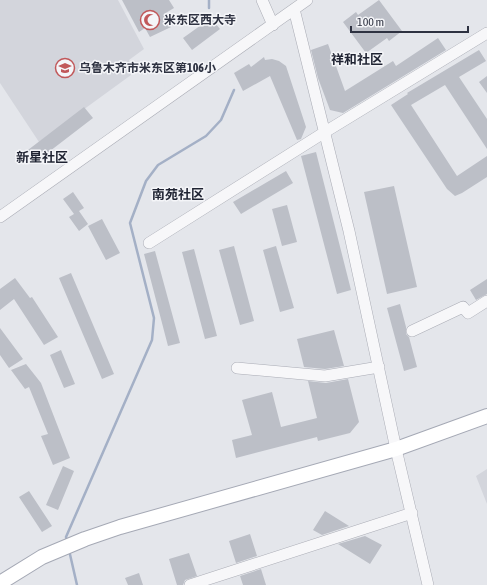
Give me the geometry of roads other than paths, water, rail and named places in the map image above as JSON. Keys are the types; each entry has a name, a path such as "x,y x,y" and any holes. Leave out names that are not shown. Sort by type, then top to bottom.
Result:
{"main road":[{"path":"0,583 42,557 85,539 120,527 396,449 487,416"}],"street":[{"path":"262,0 273,25"},
{"path":"0,217 307,0"},
{"path":"294,9 349,231 396,449 428,585"},
{"path":"149,242 487,33"},
{"path":"412,332 463,307 468,313 487,301"},
{"path":"237,368 326,376 379,367"},
{"path":"190,585 412,513"}],"waterway":[{"path":"209,0 209,8"},
{"path":"67,542 66,537 152,340 154,318 130,223 146,181 158,165 206,136 221,120 234,90"},
{"path":"69,550 77,585"}],"place":[{"name":"米东区西大寺","path":"150,20"},
{"name":"乌鲁木齐市米东区第106小","path":"65,68"}],"district":[{"name":"祥和社区","path":"357,59"},
{"name":"新星社区","path":"42,157"},
{"name":"南苑社区","path":"178,194"}]}
